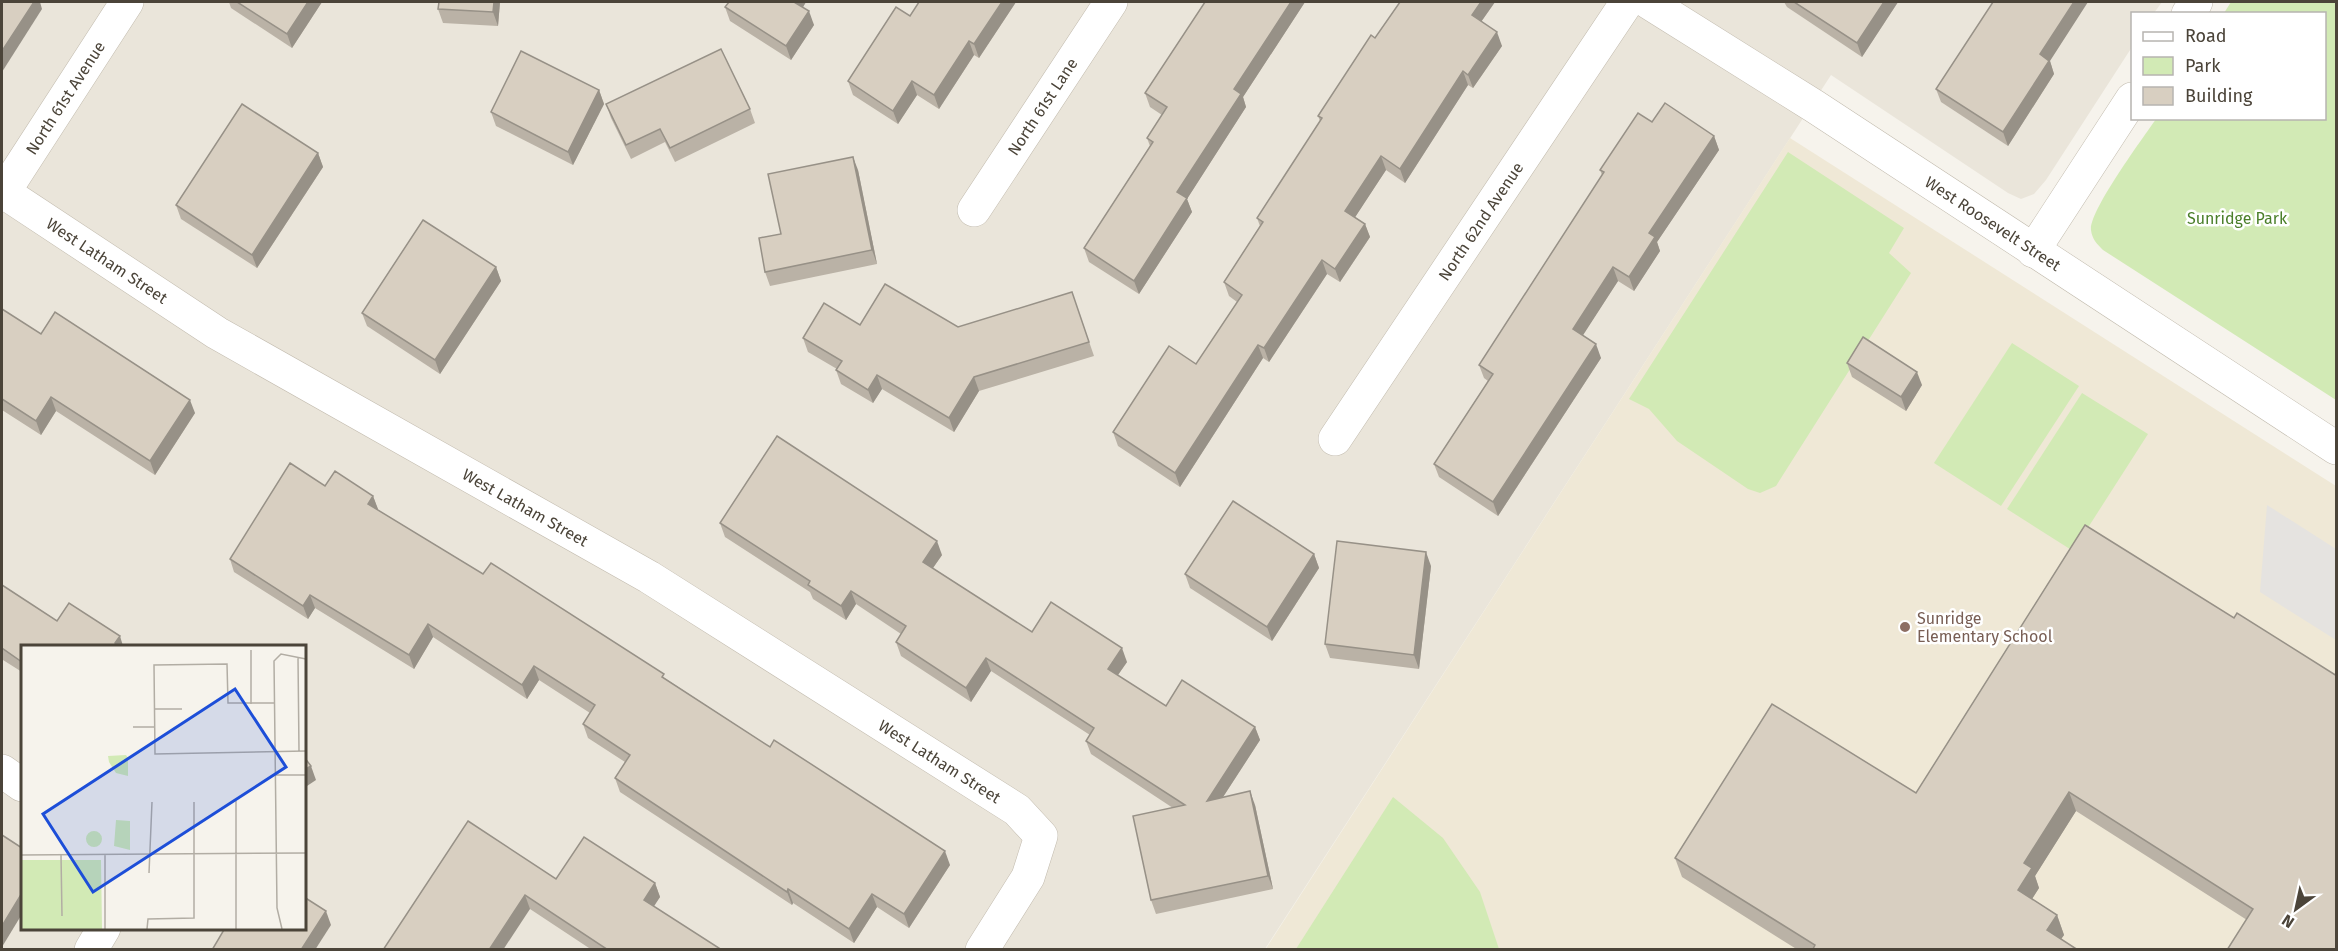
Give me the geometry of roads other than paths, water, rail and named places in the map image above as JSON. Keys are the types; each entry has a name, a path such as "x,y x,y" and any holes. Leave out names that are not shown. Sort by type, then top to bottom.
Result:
{"street":[{"name":"North 61st Avenue","path":"2,193 127,2"},
{"name":"North 61st Lane","path":"974,210 1111,2"},
{"name":"North 62nd Avenue","path":"1335,440 1627,2"},
{"name":"West Roosevelt Street","path":"1648,2 1814,106 2337,448"},
{"path":"2033,251 2131,102"},
{"name":"West Latham Street","path":"2,193 217,333 649,577 1017,810 1041,836 1028,877 982,950"},
{"path":"2,771 21,784"},
{"path":"91,950 104,930"}],"place":[{"name":"Sunridge Elementary School","path":"1905,627"}],"park label":[{"name":"Sunridge Park","path":"2237,218"}]}
